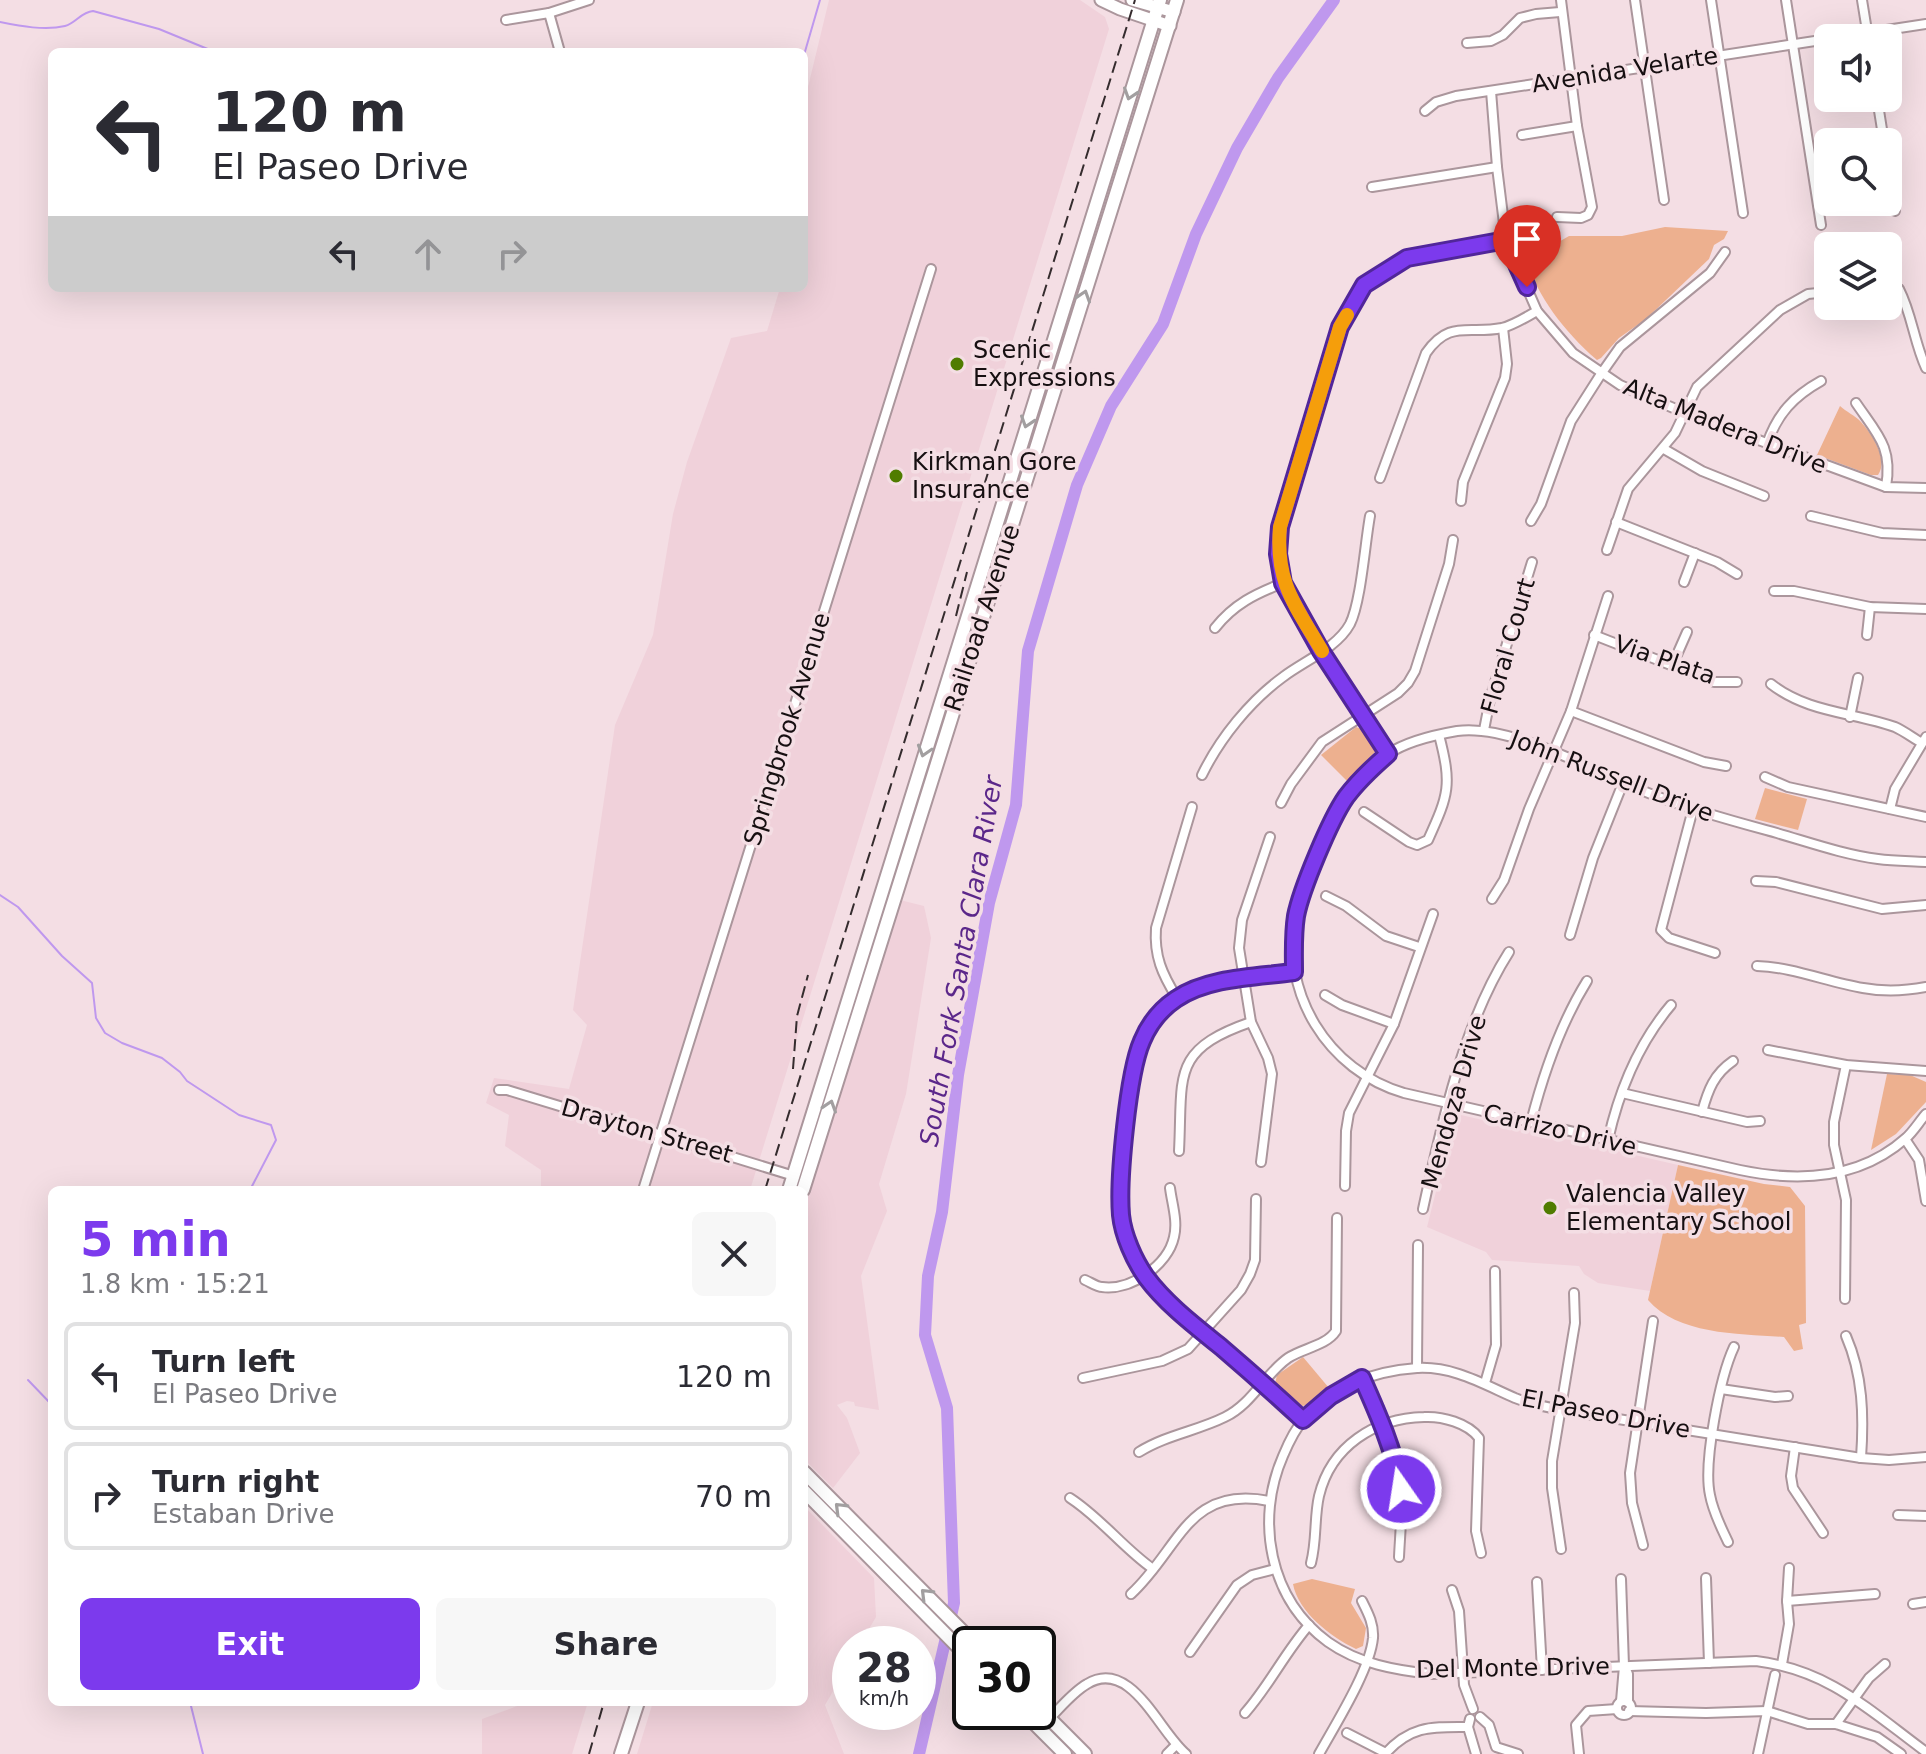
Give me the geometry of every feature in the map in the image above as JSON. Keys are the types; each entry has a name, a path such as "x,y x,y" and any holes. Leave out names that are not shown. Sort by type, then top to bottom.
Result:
{"main road":[{"path":"1101,0 1174,13"},
{"path":"1132,0 1157,9"},
{"name":"Railroad Avenue","path":"790,1186 1157,9"},
{"name":"Railroad Avenue","path":"804,1186 1174,13"},
{"path":"909,849 905,844 918,797 915,782"},
{"path":"808,1476 957,1626"},
{"path":"808,1495 952,1641"},
{"path":"621,1754 637,1706"},
{"path":"1056,1724 1085,1754"},
{"path":"1041,1730 1065,1754"}],"street":[{"path":"506,20 549,13 589,0"},
{"path":"1557,217 1581,218 1588,215 1592,207 1577,126 1560,12 1561,0"},
{"path":"1635,0 1664,200"},
{"path":"1711,0 1743,213"},
{"path":"1786,0 1821,225"},
{"path":"1862,0 1866,24"},
{"path":"1467,43 1491,41 1503,35 1520,18 1560,12"},
{"path":"549,13 559,48"},
{"name":"Avenida Velarte","path":"1902,29 1926,24"},
{"name":"Avenida Velarte","path":"1425,111 1436,102 1456,96 1814,41"},
{"name":"Alta Madera Drive","path":"1491,91 1506,240 1537,311 1573,353 1601,374 1685,413 1886,487 1926,488"},
{"path":"1522,135 1577,126"},
{"path":"1372,187 1497,167"},
{"path":"1388,754 1321,651 1283,583 1278,554 1280,527 1340,327 1364,285 1407,258 1506,240"},
{"path":"1531,521 1541,504 1571,421 1620,347 1710,273 1725,252"},
{"name":"Springbrook Avenue","path":"644,1186 931,269"},
{"path":"1607,550 1628,489 1664,449 1697,387 1780,310 1814,293"},
{"path":"1902,295 1926,368"},
{"path":"1380,478 1426,353 1433,343 1456,329 1503,328 1537,311"},
{"path":"1461,501 1463,482 1505,378 1507,364 1503,328"},
{"path":"1767,444 1785,408 1821,381"},
{"path":"1856,403 1880,437 1889,458 1886,487"},
{"path":"1664,449 1702,471 1764,496"},
{"path":"1202,775 1208,762 1263,693 1321,651 1351,623 1370,516"},
{"path":"1811,516 1882,533 1926,535"},
{"path":"1616,522 1717,562 1737,574"},
{"path":"1281,803 1322,742 1398,693 1415,671 1449,564 1453,540"},
{"path":"1684,582 1695,553"},
{"name":"Floral Court","path":"1484,730 1490,699 1532,562"},
{"path":"1215,628 1228,612 1251,595 1283,583"},
{"path":"1774,591 1794,591 1870,607 1926,609"},
{"path":"1492,899 1504,880 1529,809 1571,711 1608,596"},
{"path":"1867,635 1870,607"},
{"path":"1672,666 1687,632"},
{"name":"Via Plata","path":"1594,635 1714,682 1737,682"},
{"path":"1850,717 1858,678"},
{"path":"1771,684 1824,711 1897,728 1924,740 1895,789 1890,809"},
{"path":"1571,711 1704,762 1726,766"},
{"name":"John Russell Drive","path":"1296,914 1323,843 1344,800 1360,779 1388,754 1416,741 1484,730 1528,742 1693,809 1861,855 1926,862"},
{"path":"1364,812 1409,842 1417,845 1428,840 1448,788 1439,735"},
{"path":"1765,777 1788,787 1926,817"},
{"path":"1570,935 1593,858 1623,783"},
{"path":"1177,998 1165,978 1155,946 1156,928 1192,807"},
{"path":"1693,809 1661,930 1669,938 1715,953"},
{"path":"1261,1162 1272,1074 1251,1022 1239,948 1242,920 1270,837"},
{"path":"1756,881 1776,882 1882,909 1926,905"},
{"path":"1326,896 1346,906 1386,936 1419,947"},
{"name":"Carrizo Drive","path":"1296,914 1294,972 1311,1019 1336,1053 1366,1078 1393,1090 1768,1176 1801,1178 1840,1172 1870,1160 1905,1139 1926,1114"},
{"path":"1345,1186 1349,1113 1394,1024 1433,914"},
{"name":"Mendoza Drive","path":"1423,1209 1471,1033 1497,971 1509,952"},
{"path":"1757,966 1779,967 1864,989 1886,991 1926,987"},
{"path":"1294,972 1207,985 1177,998 1148,1028 1137,1054 1122,1166 1122,1218 1128,1242 1144,1275 1166,1301 1263,1382 1303,1420"},
{"path":"1531,1122 1569,1015 1587,981"},
{"path":"1325,995 1342,1005 1394,1024"},
{"path":"1608,1140 1622,1093 1641,1047 1671,1005"},
{"path":"1179,1151 1186,1068 1195,1052 1208,1040 1251,1022"},
{"path":"1768,1050 1846,1065 1926,1071"},
{"path":"1702,1112 1717,1075 1733,1061"},
{"path":"1845,1299 1847,1214 1834,1145 1834,1122 1846,1065"},
{"name":"Drayton Street","path":"499,1090 662,1134 794,1176"},
{"path":"1622,1093 1747,1122 1760,1121"},
{"path":"1905,1139 1919,1160 1926,1201"},
{"path":"1085,1280 1101,1287 1122,1285 1159,1264 1174,1237 1175,1219 1170,1188"},
{"path":"1083,1378 1162,1361 1188,1349 1241,1290 1250,1274 1255,1260 1256,1199"},
{"path":"1139,1452 1157,1440 1225,1417 1241,1407 1292,1355 1332,1337 1336,1331 1337,1218"},
{"path":"1417,1368 1418,1245"},
{"path":"1485,1383 1496,1345 1495,1271"},
{"path":"1561,1549 1552,1475 1575,1323 1574,1293"},
{"path":"1643,1545 1632,1503 1630,1473 1653,1321"},
{"path":"1846,1336 1853,1353 1862,1397 1864,1424 1861,1458"},
{"path":"1728,1542 1709,1493 1708,1475 1724,1367 1734,1347"},
{"name":"El Paseo Drive","path":"1303,1420 1331,1396 1362,1378 1417,1368 1461,1374 1530,1403 1562,1410 1861,1458 1889,1460 1926,1457"},
{"path":"1362,1378 1383,1424 1397,1468 1401,1489 1399,1557"},
{"path":"1721,1389 1788,1396"},
{"path":"1311,1563 1316,1544 1319,1494 1328,1471 1354,1440 1383,1424 1404,1418 1428,1417 1473,1429 1479,1438 1476,1531 1481,1553"},
{"name":"Del Monte Drive","path":"1303,1420 1272,1481 1270,1547 1275,1569 1290,1600 1309,1625 1328,1642 1366,1661 1404,1671 1465,1678 1624,1666 1756,1661 1782,1664 1816,1675 1926,1752"},
{"path":"1795,1447 1791,1476 1793,1488 1823,1533"},
{"path":"1131,1594 1179,1532 1209,1506 1249,1497 1269,1501"},
{"path":"1070,1498 1086,1508 1129,1552 1153,1569"},
{"path":"1898,1515 1926,1516"},
{"path":"1782,1664 1789,1624 1789,1568"},
{"path":"1190,1652 1237,1585 1252,1575 1275,1569"},
{"path":"1706,1578 1709,1663"},
{"path":"1621,1579 1624,1706"},
{"path":"1537,1582 1542,1670"},
{"path":"1452,1590 1459,1611 1476,1754"},
{"path":"1787,1601 1875,1594"},
{"path":"1319,1754 1366,1661 1373,1637 1371,1620 1362,1601"},
{"path":"1913,1604 1926,1602"},
{"path":"1245,1713 1258,1698 1286,1652 1309,1625"},
{"path":"1836,1724 1852,1698 1885,1664"},
{"path":"1758,1754 1775,1675"},
{"path":"1056,1712 1087,1683 1114,1679 1132,1688 1181,1751 1167,1754"},
{"path":"1579,1754 1576,1725 1588,1711 1624,1706 1686,1713 1767,1711 1808,1724 1836,1724 1877,1737 1901,1754"},
{"path":"1347,1733 1386,1754 1412,1731 1473,1718 1489,1725 1496,1747 1518,1754"}],"shaded area":[{"path":"829,0 1080,0 1105,17 1109,29 751,1186 541,1186 541,1170 505,1146 509,1115 486,1103 494,1078 569,1089 587,1025 573,1010 615,725 653,635 673,514 687,462 731,338 767,331 779,292 808,292 808,87"},
{"path":"1665,227 1728,231 1724,239 1714,245 1709,259 1597,360 1552,311 1523,253 1550,247 1569,236 1622,236"},
{"path":"1840,406 1859,420 1874,440 1882,462 1878,475 1817,455"},
{"path":"1356,727 1364,730 1376,751 1347,781 1321,755"},
{"path":"1765,788 1807,799 1798,830 1755,819"},
{"path":"900,900 924,906 931,938 906,1094 879,1184 887,1211 861,1276 879,1410 855,1406 854,1402 847,1401 837,1405 847,1418 860,1453 833,1488 808,1463 808,1196"},
{"path":"1887,1074 1910,1075 1926,1082 1926,1102 1896,1134 1871,1150"},
{"name":"Valencia Valley Elementary School","path":"1461,1115 1678,1165 1650,1291 1598,1283 1584,1274 1579,1266 1492,1260 1486,1252 1427,1227 1454,1120"},
{"path":"1678,1165 1790,1187 1805,1206 1806,1323 1799,1325 1803,1349 1794,1351 1784,1337 1730,1333 1693,1326 1661,1312 1648,1300"},
{"path":"1303,1357 1329,1388 1302,1406 1275,1384 1277,1375"},
{"path":"808,1510 874,1578 876,1617 871,1626 832,1626 832,1693 825,1705 832,1730 835,1730 844,1754 637,1754 652,1706 808,1706"},
{"path":"1312,1579 1355,1589 1351,1603 1366,1628 1363,1646 1356,1649 1326,1631 1301,1604 1293,1584"},
{"path":"517,1706 587,1706 572,1754 482,1754 482,1719"}],"waterway":[{"path":"806,48 820,0"},
{"name":"South Fork Santa Clara River","path":"919,1754 954,1603 947,1408 925,1335 928,1276 942,1212 958,1075 989,903 1016,805 1028,651 1077,485 1111,406 1163,324 1196,234 1237,148 1278,78 1334,0"},
{"path":"0,22 49,28 69,25 93,11 159,29 205,48"},
{"path":"0,895 18,907 62,956 92,983 96,1018 105,1033 162,1058 187,1081 239,1115 271,1125 276,1140 252,1186"},
{"path":"28,1380 48,1401"},
{"path":"191,1706 203,1754"}],"railway":[{"path":"766,1186 1135,0"},
{"path":"956,616 967,572"},
{"path":"793,1069 797,1016 808,975"},
{"path":"589,1754 603,1706"}],"slow traffic":[{"path":"1322,651 1283,583 1278,554 1280,527 1340,327 1347,315"}],"place":[{"name":"Scenic Expressions","path":"957,364"},
{"name":"Kirkman Gore Insurance","path":"896,476"},
{"name":"Valencia Valley Elementary School","path":"1550,1208"}],"route":[{"path":"1401,1489 1383,1424 1362,1378 1331,1396 1303,1420 1263,1382 1166,1301 1144,1275 1128,1242 1120,1193 1122,1166 1137,1054 1148,1028 1177,998 1207,985 1294,972 1296,914 1334,817 1360,779 1388,754 1291,599 1283,583 1278,554 1280,527 1340,327 1364,285 1407,258 1506,240 1527,287"}]}
